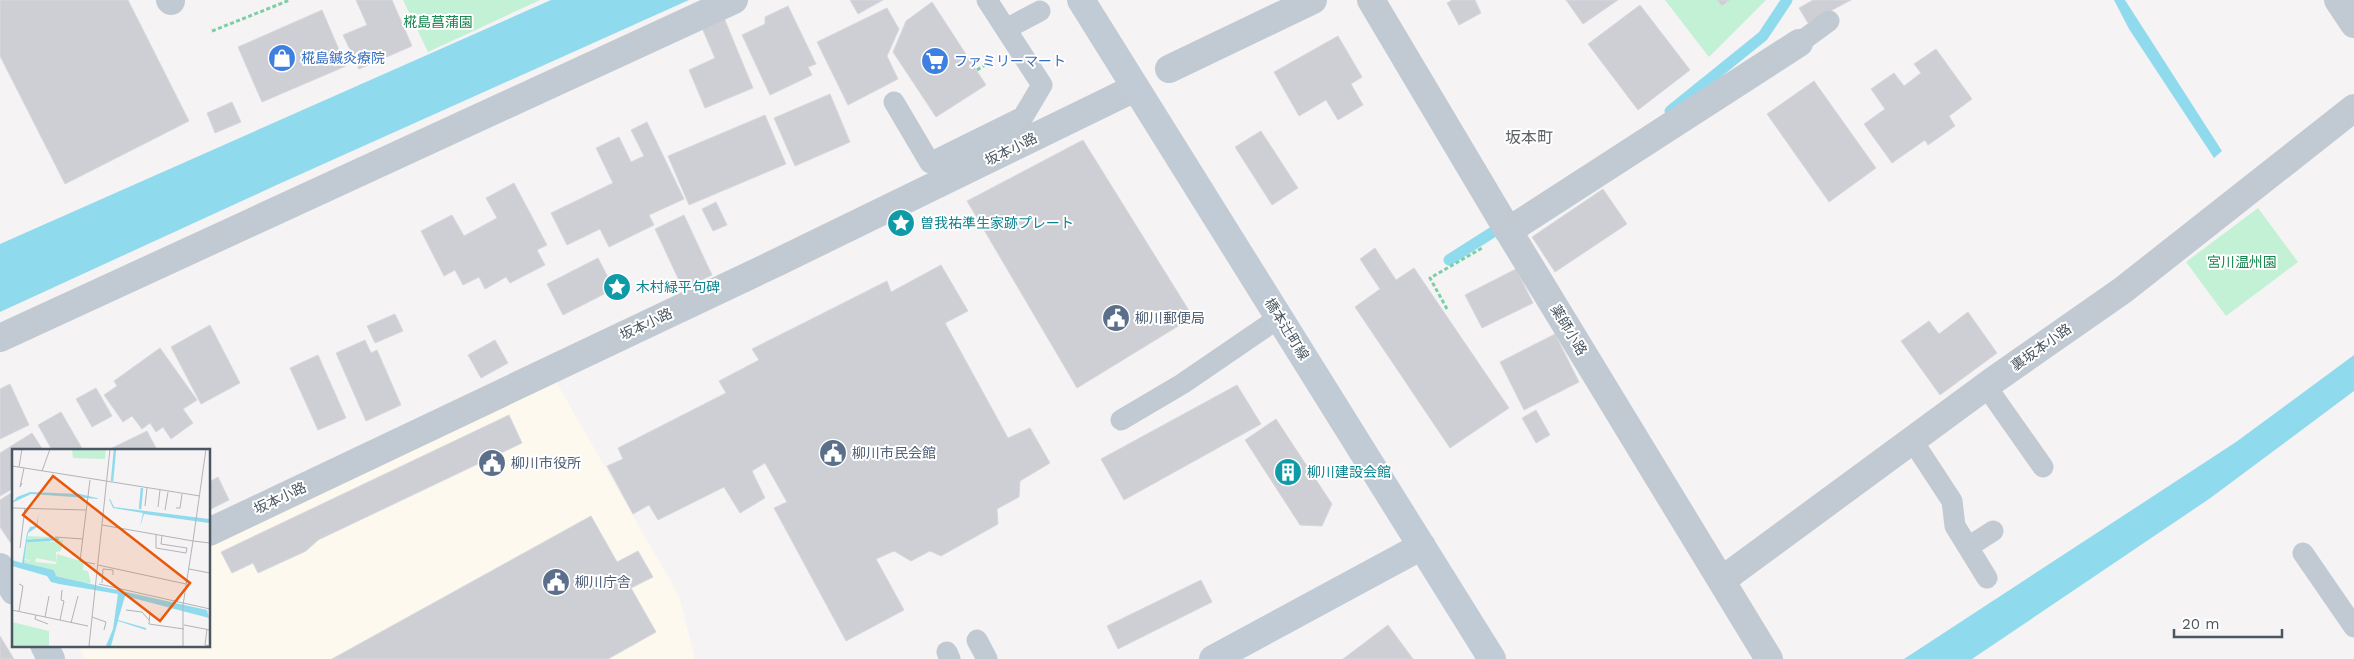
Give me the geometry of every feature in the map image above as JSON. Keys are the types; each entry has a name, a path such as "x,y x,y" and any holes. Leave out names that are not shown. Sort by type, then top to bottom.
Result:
{"main road":[{"name":"橋本辻町線","path":"1082,0 1492,659"},
{"path":"1213,659 1422,546"},
{"path":"0,567 12,588"},
{"path":"44,646 51,659"}],"street":[{"path":"0,338 734,0"},
{"path":"1169,69 1313,0"},
{"name":"薬師小路","path":"1371,0 1505,225 1769,659"},
{"path":"2338,0 2354,24"},
{"path":"1505,225 1799,43"},
{"name":"坂本小路","path":"210,532 1028,128 1135,88"},
{"name":"裏坂本小路","path":"1722,580 1986,386 2123,290 2354,108"}],"lane":[{"path":"987,0 1042,85 1028,128"},
{"path":"1006,30 1040,11"},
{"path":"1799,43 1829,21"},
{"path":"894,102 936,173"},
{"path":"1121,420 1182,384 1280,317"},
{"path":"1986,386 2042,467"},
{"path":"1912,440 1952,501 1955,526 1987,578"},
{"path":"1968,547 1993,531"},
{"path":"2303,553 2354,627"},
{"path":"977,640 987,659"}],"path":[{"path":"212,31 290,0"},
{"path":"977,70 997,57"},
{"path":"1447,308 1430,278 1505,225"}],"shaded area":[{"name":"柳川市役所","path":"555,380 679,596 695,659 85,659 78,646 210,646 210,546"}],"green space":[{"name":"椛島菖蒲園","path":"403,0 540,0 428,52"},
{"path":"1665,0 1766,0 1709,57"},
{"name":"宮川温州園","path":"2258,208 2298,262 2226,316 2186,262"}],"water":[{"path":"551,0 689,0 281,183 0,312 0,244"},
{"path":"2114,0 2125,0 2222,151 2214,158 2129,29"},
{"path":"2354,355 2354,391 2209,499 1972,659 1904,659 2236,442"}],"building":[{"path":"0,0 128,0 189,121 65,184 0,56"},
{"path":"356,0 392,0 412,46 359,69 343,35 367,25"},
{"path":"850,0 883,0 858,14"},
{"path":"1452,0 1475,0 1481,13 1459,25 1447,3"},
{"path":"1566,0 1618,0 1583,24"},
{"path":"1717,0 1730,0 1722,6"},
{"path":"1813,0 1851,0 1808,23 1799,8"},
{"name":"ファミリーマート","path":"932,2 986,85 936,117 893,52 906,21"},
{"path":"1640,5 1690,70 1638,110 1588,44"},
{"path":"788,6 816,64 808,67 812,75 770,95 742,35 765,24 765,17"},
{"path":"887,8 899,29 887,56 898,79 848,105 817,42"},
{"path":"322,10 346,66 262,102 238,47"},
{"path":"724,18 753,88 705,108 689,70 715,58 702,28"},
{"path":"1338,36 1362,77 1351,84 1363,105 1338,120 1326,100 1299,116 1274,72"},
{"path":"1936,49 1972,99 1949,116 1955,126 1928,145 1925,140 1892,163 1864,124 1885,109 1871,89 1894,73 1904,86 1921,73 1914,64"},
{"path":"1814,81 1876,168 1829,202 1767,114"},
{"path":"830,94 850,142 795,166 774,118"},
{"path":"232,102 241,122 215,133 207,113"},
{"path":"765,115 786,164 689,205 668,156"},
{"path":"647,122 684,199 649,215 654,225 609,247 600,229 567,245 551,213 613,183 596,148 619,137 631,162 644,156 631,130"},
{"path":"1261,131 1298,188 1272,205 1235,147"},
{"path":"1083,140 1193,317 1077,388 967,201"},
{"path":"514,183 547,245 537,250 545,265 510,283 506,277 485,289 479,277 463,285 455,270 444,276 421,231 452,215 464,236 497,218 486,198"},
{"path":"1603,189 1627,224 1555,272 1532,237"},
{"path":"716,202 727,225 713,231 702,209"},
{"path":"684,215 712,275 683,289 655,229"},
{"path":"1375,248 1396,280 1414,268 1509,408 1450,448 1355,307 1380,289 1360,259"},
{"path":"598,258 614,289 563,315 547,284"},
{"name":"柳川市民会館","path":"941,265 968,311 945,323 1008,438 1030,428 1050,463 1020,481 1019,497 997,509 998,524 941,556 930,551 911,561 894,551 876,559 904,610 846,641 774,508 787,502 765,463 752,471 765,498 740,513 724,487 658,520 649,505 633,514 607,466 623,459 618,448 726,393 719,381 759,360 752,349 887,281 891,292"},
{"path":"1516,269 1533,303 1482,328 1465,295"},
{"path":"1968,312 1997,353 1940,395 1901,341 1929,321 1939,334"},
{"path":"395,314 403,331 375,343 367,326"},
{"path":"210,325 240,383 201,404 171,347"},
{"path":"1555,334 1579,382 1524,410 1500,362"},
{"path":"365,340 371,353 377,350 401,405 366,421 336,353"},
{"path":"495,340 508,363 481,378 468,355"},
{"path":"160,348 197,400 183,409 193,423 171,439 163,427 156,432 150,423 142,429 132,416 123,422 104,395 117,386 114,381"},
{"path":"318,355 346,418 318,430 290,368"},
{"path":"10,384 29,425 0,439 0,389"},
{"path":"1237,385 1261,424 1124,500 1101,459"},
{"path":"96,388 112,416 92,427 76,399"},
{"path":"1536,410 1550,435 1536,443 1522,418"},
{"path":"61,412 82,449 51,449 38,425"},
{"path":"509,415 522,443 318,540 306,551 258,573 253,563 232,573 221,552"},
{"name":"柳川建設会館","path":"1276,419 1332,504 1322,526 1300,525 1245,440"},
{"path":"147,431 156,449 110,449"},
{"path":"32,433 42,449 12,449 12,489 0,496 0,453"},
{"path":"218,477 229,500 210,510 210,481"},
{"path":"12,492 12,545 0,527 0,500"},
{"name":"柳川庁舎","path":"591,516 617,562 638,551 653,577 631,588 656,632 608,659 332,659"},
{"path":"1201,580 1212,602 1118,649 1107,626"},
{"path":"1388,625 1413,659 1343,659"},
{"path":"0,636 14,659 0,659"}],"waterway":[{"path":"1670,111 1763,36 1787,0"},
{"path":"1449,260 1504,225"}],"place":[{"name":"椛島鍼灸療院","path":"282,58"},
{"name":"ファミリーマート","path":"935,61"},
{"name":"曽我祐準生家跡プレート","path":"901,223"},
{"name":"木村緑平句碑","path":"617,287"},
{"name":"柳川郵便局","path":"1116,318"},
{"name":"柳川市民会館","path":"833,453"},
{"name":"柳川市役所","path":"492,463"},
{"name":"柳川建設会館","path":"1288,472"},
{"name":"柳川庁舎","path":"556,582"}],"district":[{"name":"坂本町","path":"1529,137"}]}
